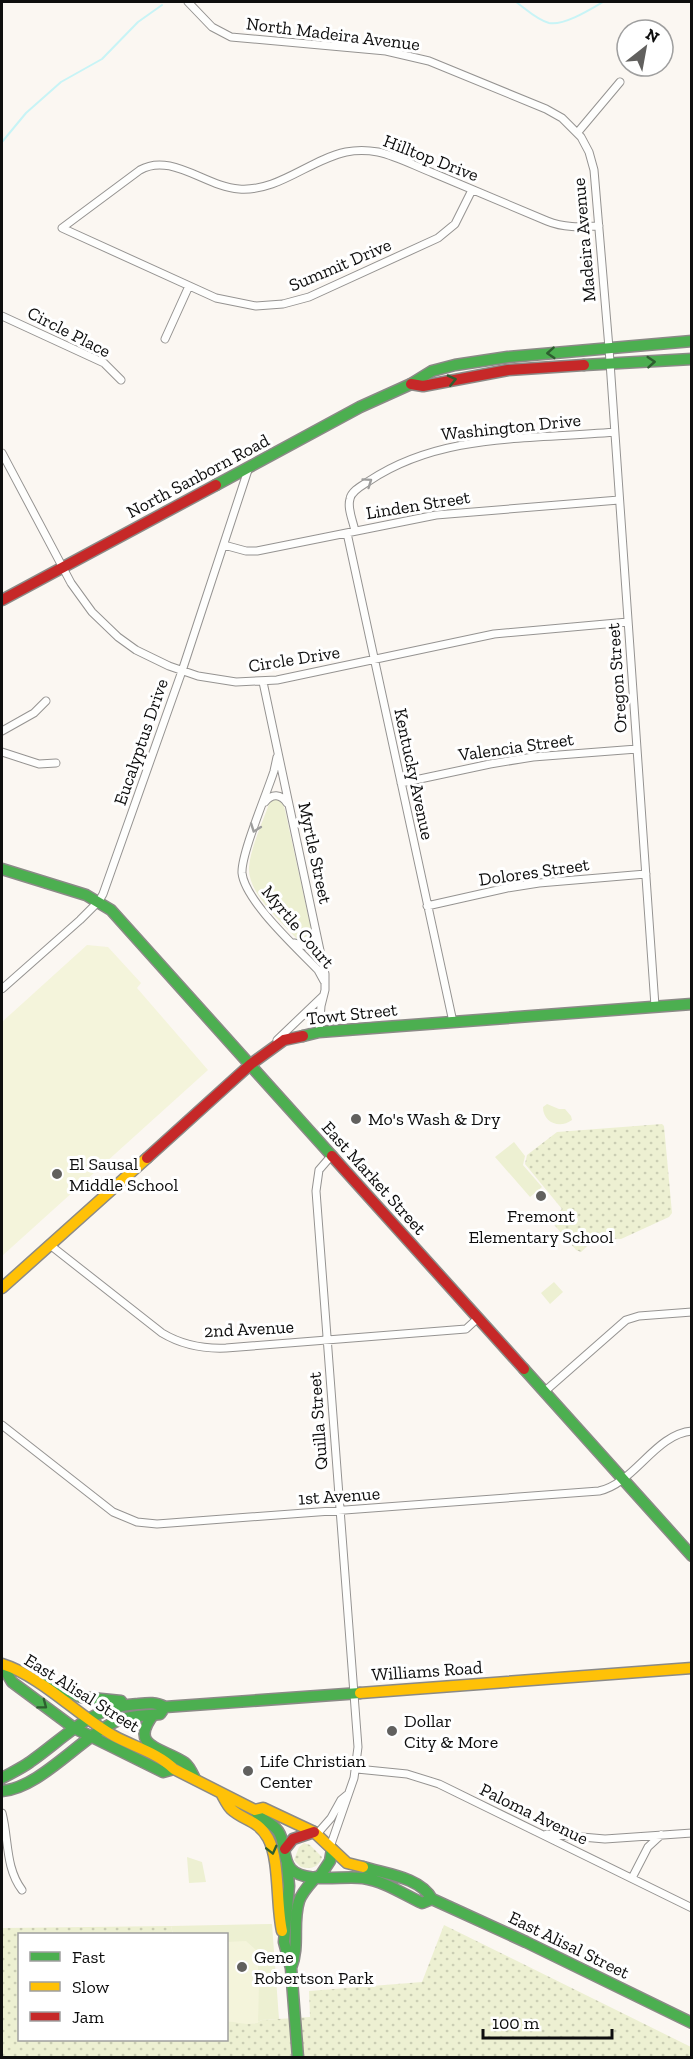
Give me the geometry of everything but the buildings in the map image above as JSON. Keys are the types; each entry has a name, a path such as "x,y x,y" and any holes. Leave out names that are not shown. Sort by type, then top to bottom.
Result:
{"main road":[{"name":"North Sanborn Road","path":"2,600 360,407 411,384 432,371 459,364 508,357 692,341"},
{"name":"North Sanborn Road","path":"411,384 423,386 508,370 692,359"},
{"name":"East Market Street","path":"2,869 81,893 99,901 122,922 692,1556"},
{"name":"Towt Street","path":"2,1288 251,1064 290,1037 319,1032 692,1004"},
{"name":"East Alisal Street","path":"2,1664 19,1669 102,1729 255,1810 258,1817 277,1829 283,1840 287,1864 298,1874 376,1881 422,1904 432,1899"},
{"name":"East Alisal Street","path":"2,1664 12,1682 74,1728 163,1773 174,1769"},
{"name":"Williams Road","path":"2,1778 29,1763 87,1719 105,1709 133,1704 157,1703 165,1707 692,1668"},
{"path":"19,1669 74,1695 133,1704"},
{"name":"Williams Road","path":"2,1791 6,1792 16,1788 37,1777 102,1729 124,1718 160,1714 165,1707"},
{"path":"153,1715 144,1727 145,1740 153,1747 187,1764 195,1779"},
{"path":"221,1793 231,1809 256,1823 268,1838 274,1855 279,1917 291,1968 298,2058"},
{"name":"East Alisal Street","path":"255,1810 263,1808 316,1833 340,1858 351,1865 391,1874 415,1884 427,1890 432,1899 526,1941 692,2023"},
{"path":"285,1849 293,1839 316,1833"},
{"path":"291,1968 296,1958 298,1907 303,1893 330,1861 331,1848"},
{"path":"284,1942 289,1887 287,1864"},
{"path":"409,1897 414,1891 415,1884"}],"street":[{"name":"North Madeira Avenue","path":"188,2 212,27 231,37 386,51 429,61 546,109 562,118 578,132"},
{"path":"578,132 620,82"},
{"name":"Madeira Avenue","path":"578,132 592,160 609,348"},
{"name":"Hilltop Drive","path":"62,228 140,170 155,164 173,166 221,187 244,189 267,185 339,154 370,151 387,154 557,225 573,228 598,226"},
{"name":"Summit Drive","path":"62,228 225,301 256,306 283,304 309,297 444,235 458,220 472,190"},
{"path":"165,339 189,286"},
{"name":"Circle Place","path":"2,316 104,363 121,380"},
{"name":"Oregon Street","path":"609,348 654,1006"},
{"name":"Washington Drive","path":"351,532 349,504 352,493 387,470 423,453 473,442 614,432"},
{"name":"Circle Drive","path":"2,453 76,591 92,612 118,637 144,655 182,671 222,681 263,682 297,677 510,632 628,622"},
{"name":"Eucalyptus Drive","path":"2,990 99,901 108,883 182,671 249,467"},
{"name":"Linden Street","path":"224,545 241,550 257,551 410,519 462,512 619,501"},
{"name":"Kentucky Avenue","path":"351,532 374,659 453,1022"},
{"name":"Myrtle Street","path":"263,682 324,968 325,983 319,1032"},
{"path":"2,731 34,713 46,701"},
{"name":"Valencia Street","path":"401,783 473,767 534,757 637,749"},
{"path":"2,752 39,764 56,763"},
{"name":"Myrtle Court","path":"277,752 276,765 244,855 243,876 251,896 318,970 325,983"},
{"path":"263,804 268,798 277,795 285,800 290,808"},
{"name":"Dolores Street","path":"428,906 539,883 646,874"},
{"path":"292,942 307,946 314,940 316,932"},
{"path":"265,1053 323,996"},
{"name":"Quilla Street","path":"331,1848 357,1769 358,1747 316,1185 320,1167 332,1155"},
{"name":"2nd Avenue","path":"50,1245 162,1333 181,1343 199,1347 216,1348 466,1329 478,1318"},
{"path":"544,1392 626,1320 639,1316 692,1312"},
{"name":"1st Avenue","path":"2,1425 105,1506 137,1522 157,1524 592,1492 608,1489 667,1440 692,1431"},
{"name":"Paloma Avenue","path":"357,1769 407,1774 433,1782 692,1908"},
{"name":"Quilla Street","path":"316,1833 331,1818 341,1800 347,1795"},
{"path":"2,1813 10,1869 22,1890"},
{"path":"542,1834 593,1839 692,1833"},
{"path":"632,1878 648,1847 661,1835"}],"green space":[{"path":"273,799 281,802 285,810 312,933 306,943 298,940 259,897 250,877 252,851 269,804"},
{"name":"El Sausal Middle School","path":"87,945 108,947 141,983 137,988 208,1070 2,1256 2,1022"},
{"path":"547,1104 565,1109 572,1120 562,1124 549,1121 543,1107"},
{"path":"662,1124 672,1213 669,1217 621,1239 596,1238 581,1252 576,1250 550,1220 562,1209 525,1164 527,1155 557,1132"},
{"path":"514,1142 525,1156 523,1165 542,1187 530,1197 495,1157"},
{"path":"554,1282 563,1292 550,1304 541,1293"},
{"path":"304,1843 310,1845 322,1857 314,1867 301,1867 294,1860 299,1847"},
{"path":"187,1857 202,1862 206,1882 189,1883"},
{"path":"272,1924 279,2019 262,2020 253,2024 228,2021 228,1933 173,1933 171,1926"},
{"path":"444,1925 691,2047 691,2057 2,2057 2,1928 171,1926 173,1933 18,1933 18,2041 228,2041 228,2021 253,2024 262,2020 310,2017 309,1991 422,1982"},
{"name":"Gene Robertson Park","path":"246,1941 257,1951 258,2023 228,2021 228,1942"}],"waterway":[{"path":"516,2 549,23 562,22 603,2"},
{"path":"2,142 26,113 61,82 102,59 138,22 162,5"}],"traffic: fast":[{"path":"216,485 432,371 508,357 692,341"},
{"path":"584,365 692,359"},
{"path":"2,869 86,895 111,910 332,1156"},
{"path":"303,1036 319,1032 692,1004"},
{"path":"524,1369 692,1556"},
{"path":"2,1665 12,1682 74,1728 163,1772 174,1769"},
{"path":"44,1682 81,1697 121,1701"},
{"path":"2,1778 27,1764 80,1724 106,1710 121,1706 152,1703 165,1707 360,1693"},
{"path":"2,1791 17,1788 31,1781 90,1737 119,1720 160,1714 165,1707"},
{"path":"153,1715 144,1734 147,1741 152,1746 185,1763 195,1779"},
{"path":"255,1810 278,1831 288,1865 297,1874 315,1878 363,1878 386,1885 422,1903 432,1899"},
{"path":"320,1876 330,1861 332,1849"},
{"path":"287,1864 289,1886 284,1942 291,1968 298,2058"},
{"path":"363,1867 411,1881 432,1899 692,2023"},
{"path":"291,1968 294,1960 299,1901 316,1877"}],"traffic: slow":[{"path":"2,1288 147,1158"},
{"path":"2,1664 31,1677 114,1736 153,1754 174,1769 255,1810 263,1808 314,1832 347,1863 363,1867"},
{"path":"360,1693 692,1668"},
{"path":"221,1793 231,1809 264,1832 272,1847 282,1931"}],"traffic: jam":[{"path":"411,384 423,386 508,370 584,365"},
{"path":"2,600 216,485"},
{"path":"147,1158 251,1064 284,1040 303,1036"},
{"path":"332,1156 524,1369"},
{"path":"285,1849 293,1839 314,1832"}],"place":[{"name":"Mo's Wash & Dry","path":"356,1119"},
{"name":"El Sausal Middle School","path":"57,1174"},
{"name":"Fremont Elementary School","path":"541,1196"},
{"name":"Dollar City & More","path":"392,1731"},
{"name":"Life Christian Center","path":"248,1771"},
{"name":"Gene Robertson Park","path":"242,1967"}]}
